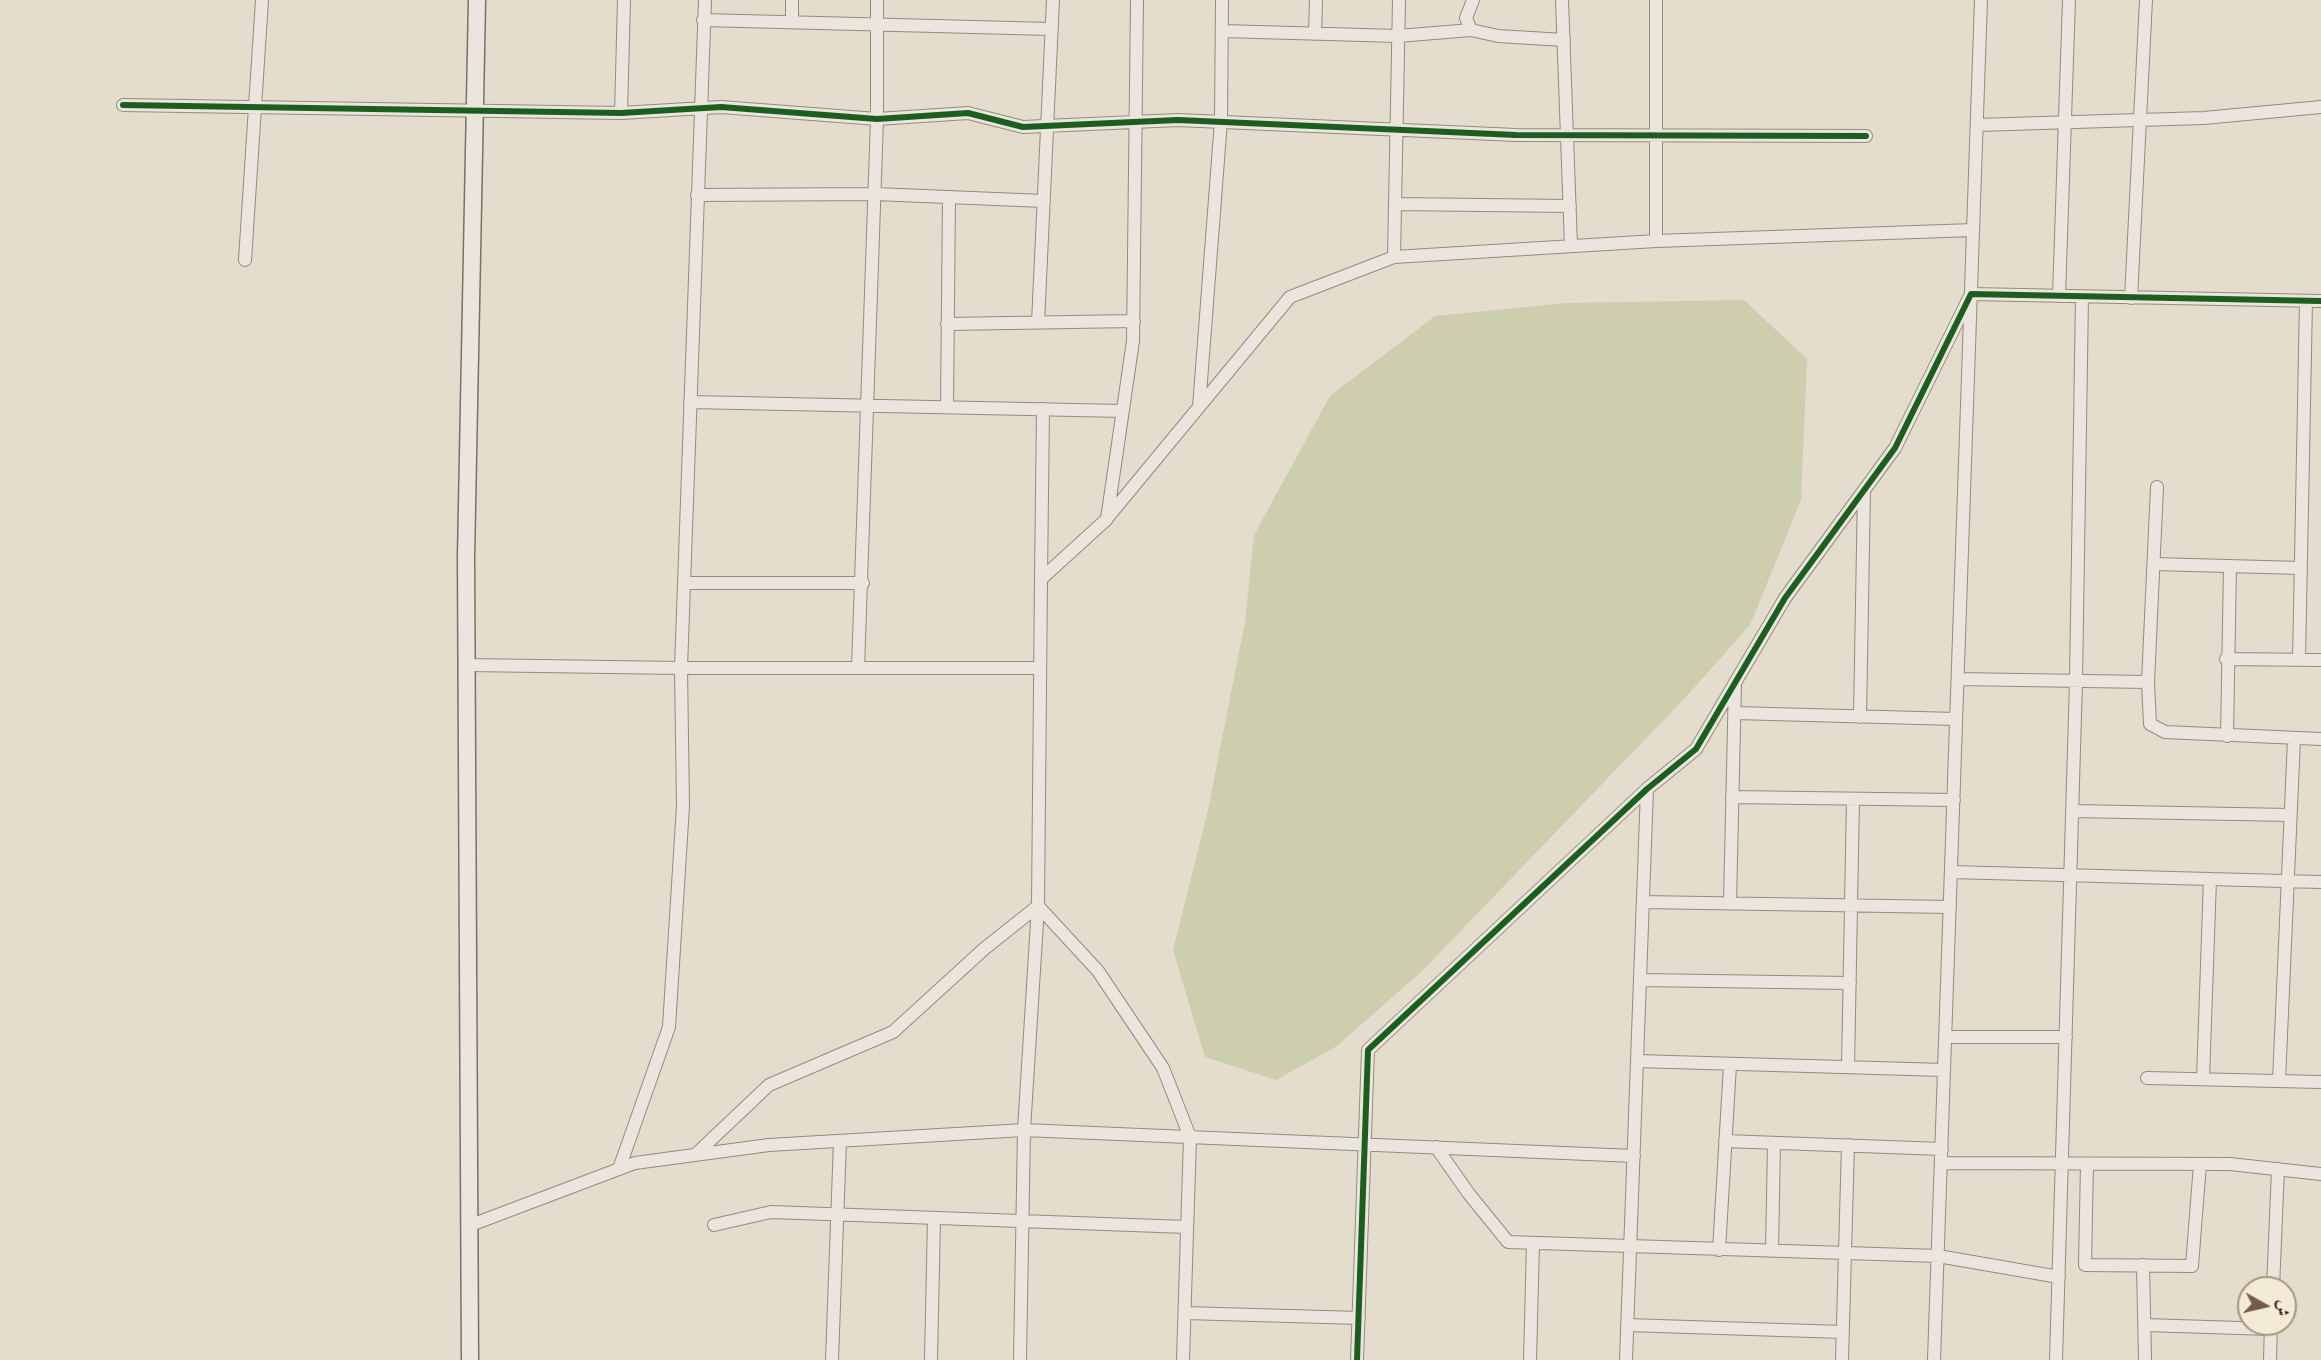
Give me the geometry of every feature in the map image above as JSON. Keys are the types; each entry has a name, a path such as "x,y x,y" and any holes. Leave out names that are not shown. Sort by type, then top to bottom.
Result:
{"main road":[{"path":"470,1360 466,545 477,0"}],"street":[{"path":"245,260 262,0"},
{"path":"621,113 624,0"},
{"path":"619,1169 669,1027 683,806 681,668 705,0"},
{"path":"792,0 792,22"},
{"path":"858,668 863,583 875,194 877,0"},
{"path":"1038,323 1053,0"},
{"path":"1107,519 1133,341 1137,0"},
{"path":"1199,407 1221,122 1222,0"},
{"path":"1315,34 1316,0"},
{"path":"1394,256 1399,0"},
{"path":"1471,30 1466,18 1473,0"},
{"path":"1562,0 1571,246"},
{"path":"1656,0 1656,241"},
{"path":"1934,1360 1981,0"},
{"path":"2060,296 2069,0"},
{"path":"2131,298 2146,0"},
{"path":"704,20 1051,29"},
{"path":"1222,31 1398,36 1471,30 1497,36 1564,40"},
{"path":"123,105 621,113 721,107 877,119 968,113 1023,127 1136,121 1568,135 1866,136"},
{"path":"1977,125 2204,118 2321,107"},
{"path":"698,195 875,194 1044,201"},
{"path":"946,407 948,197"},
{"path":"1395,204 1570,206"},
{"path":"1041,579 1107,519 1290,297 1394,256 1656,241 1973,230"},
{"path":"1971,294 2321,301"},
{"path":"1357,1360 1368,1050 1647,789 1696,749 1785,598 1895,448 1971,294"},
{"path":"2056,1360 2076,681 2082,297"},
{"path":"2299,660 2306,301"},
{"path":"947,324 1134,321"},
{"path":"690,402 1123,411"},
{"path":"1020,1360 1024,1130 1038,906 1043,409"},
{"path":"2157,487 2148,682 2150,724 2165,732 2321,739"},
{"path":"1860,717 1864,490"},
{"path":"2154,564 2301,568"},
{"path":"2227,735 2226,659 2230,566"},
{"path":"684,583 863,583"},
{"path":"2226,659 2321,660"},
{"path":"467,665 681,668 1040,668"},
{"path":"1958,679 2148,682"},
{"path":"1730,903 1735,682"},
{"path":"1735,713 1956,719"},
{"path":"2278,1081 2294,739"},
{"path":"1626,1360 1647,789"},
{"path":"1732,797 1953,800"},
{"path":"1848,1067 1853,799"},
{"path":"2072,811 2290,815"},
{"path":"1951,872 2321,882"},
{"path":"2203,1079 2210,879"},
{"path":"1643,902 1950,907"},
{"path":"1038,906 1098,971 1163,1068 1190,1137 1183,1360"},
{"path":"695,1155 769,1085 893,1032 984,949 1038,906"},
{"path":"1640,980 1850,983"},
{"path":"1945,1037 2066,1037"},
{"path":"1637,1061 1944,1070"},
{"path":"1719,1250 1730,1065"},
{"path":"2147,1078 2321,1082"},
{"path":"471,1225 635,1163 769,1145 1024,1130 1634,1156"},
{"path":"832,1360 840,1141"},
{"path":"1725,1141 1942,1149"},
{"path":"1772,1251 1774,1143"},
{"path":"1842,1360 1848,1145"},
{"path":"1436,1147 1468,1194 1508,1242 1938,1256 2059,1277"},
{"path":"1941,1163 2200,1164 2321,1174"},
{"path":"2087,1164 2085,1264 2192,1266 2200,1164"},
{"path":"2274,1276 2278,1169"},
{"path":"714,1226 771,1212 1187,1227"},
{"path":"931,1360 934,1218"},
{"path":"1530,1360 1533,1243"},
{"path":"2143,1265 2145,1360"},
{"path":"1185,1312 1359,1318"},
{"path":"1627,1325 1843,1332"},
{"path":"2145,1325 2237,1326"},
{"path":"2270,1360 2271,1336"}],"green space":[{"path":"1744,300 1807,359 1801,500 1750,625 1684,699 1423,970 1337,1046 1276,1080 1205,1057 1173,950 1208,810 1245,622 1254,535 1330,396 1435,316 1567,303"}],"cycle path":[{"path":"123,105 621,113 721,107 877,119 968,113 1023,127 1178,120 1516,135 1866,136"},
{"path":"1357,1360 1368,1050 1647,789 1696,749 1785,598 1895,448 1971,294 2321,301"}]}
